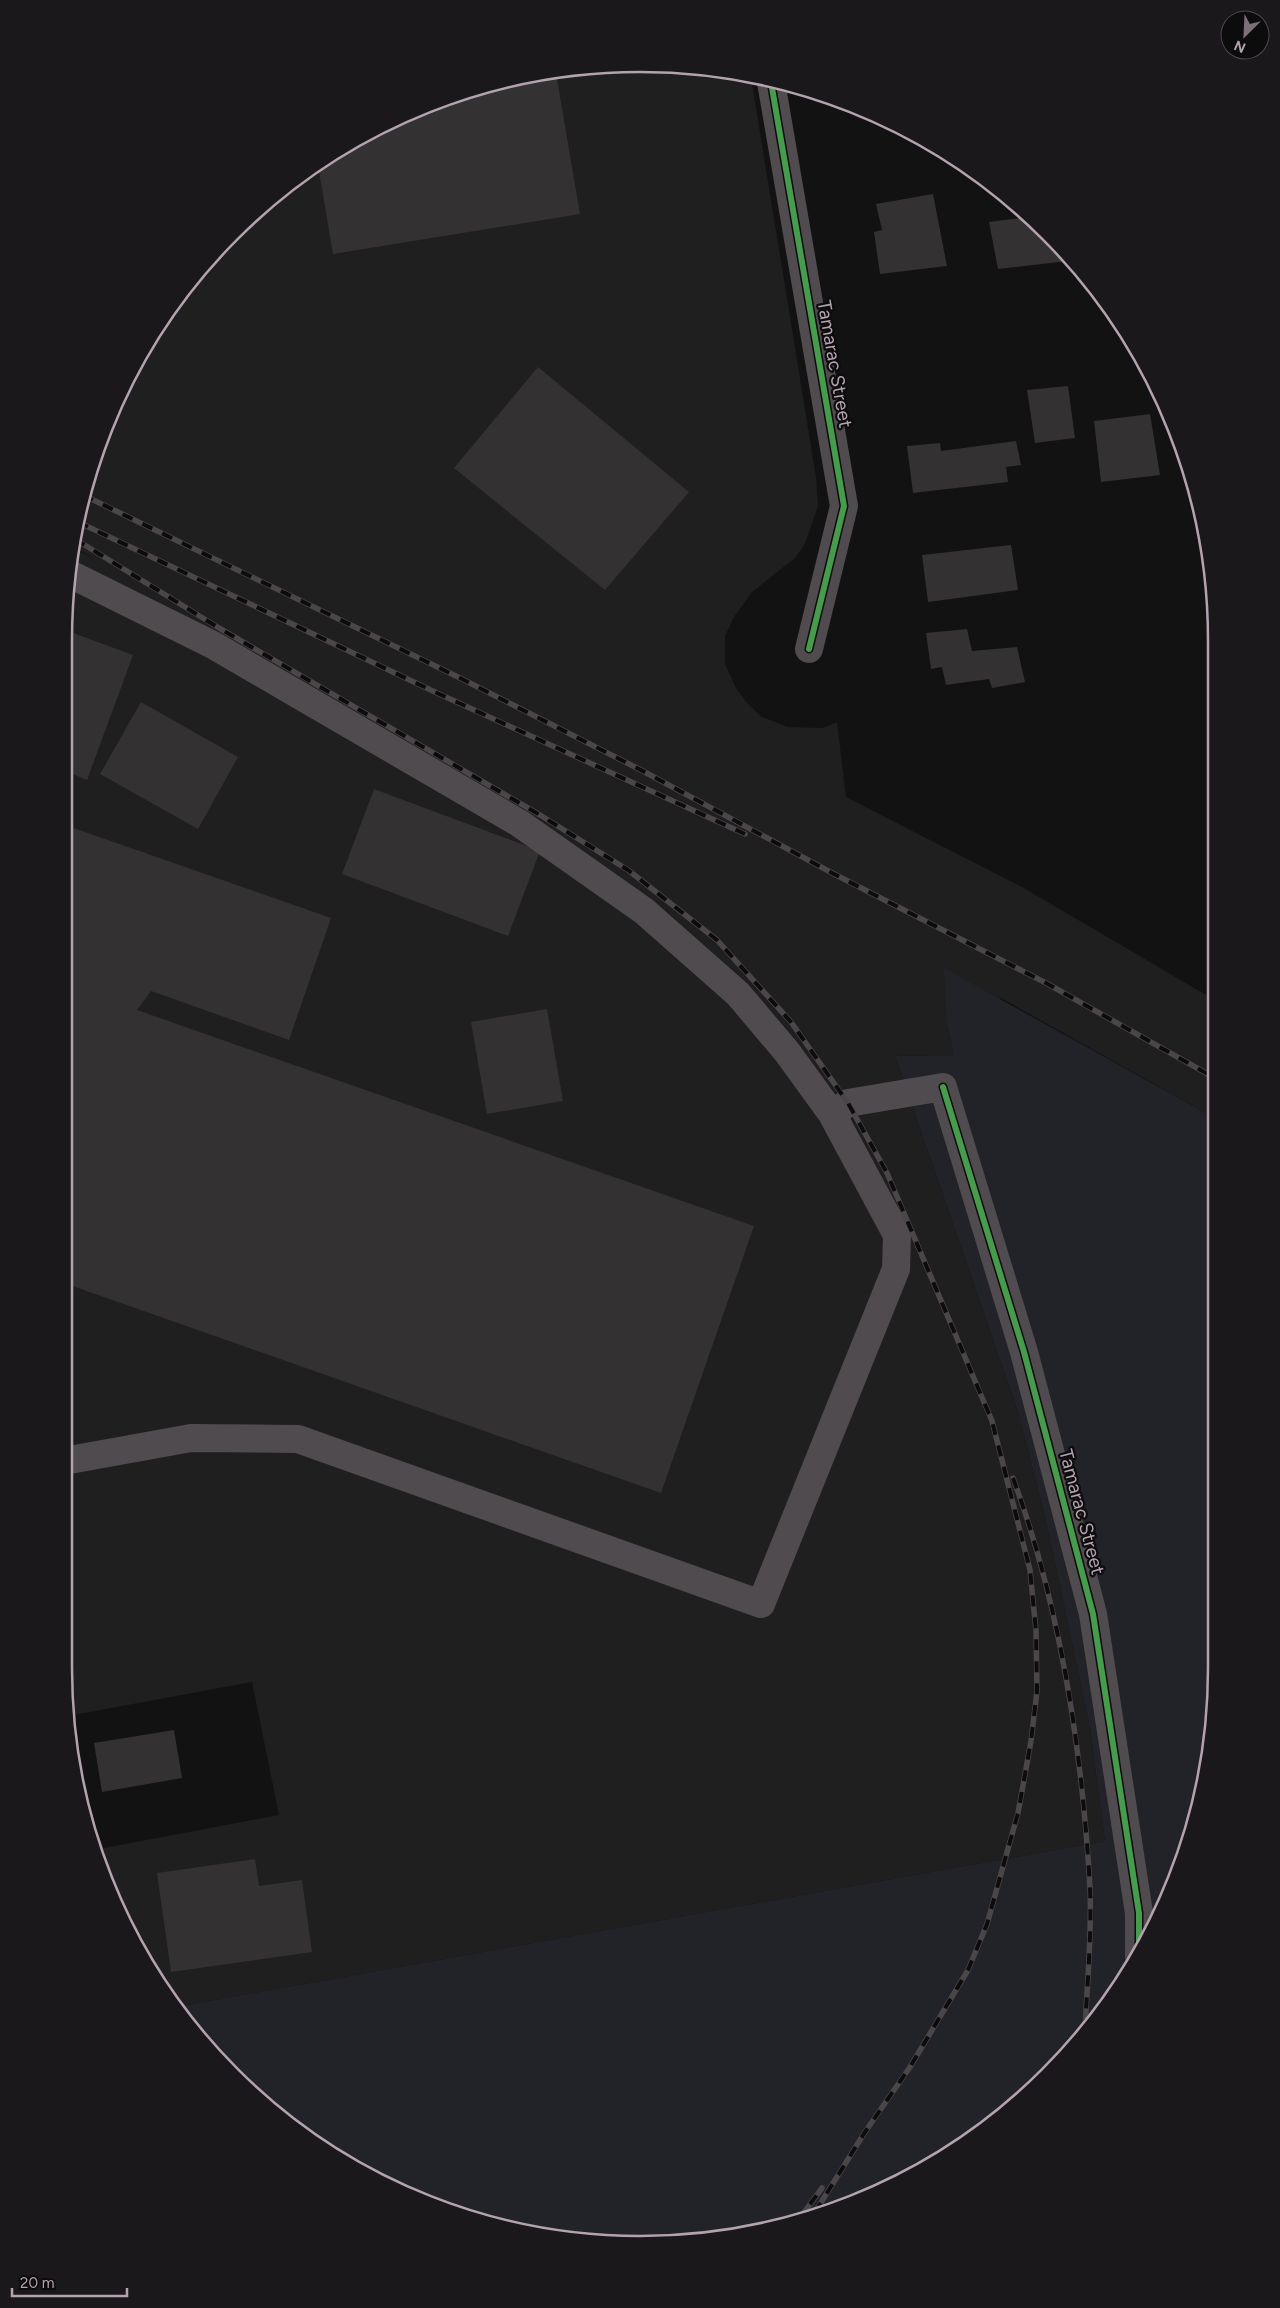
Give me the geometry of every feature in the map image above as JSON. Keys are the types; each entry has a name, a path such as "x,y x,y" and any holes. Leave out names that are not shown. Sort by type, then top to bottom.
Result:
{"street":[{"name":"Tamarac Street","path":"772,88 844,506 809,649"},
{"path":"72,1460 191,1438 298,1439 760,1604 896,1269 897,1235 832,1114 787,1052 738,994 644,911 502,813 213,645 76,577"},
{"name":"Tamarac Street","path":"832,1114 848,1103 943,1087 1024,1352 1093,1614 1139,1913 1139,1937"}],"shaded area":[{"path":"640,72 714,77 752,83 816,477 818,506 805,544 795,558 752,592 734,617 725,636 725,664 736,688 747,703 762,717 788,727 823,728 837,722 846,797 1022,887 1208,996 1208,1114 1001,998 947,1025 954,1055 895,1056 1019,1415 1047,1525 1090,1728 1105,1841 184,2005 168,1983 131,1919 102,1848 279,1815 252,1682 75,1715 72,1668 72,640 79,551 104,562 80,551 92,493 103,458 131,389 168,325 213,266 266,213 295,190 325,168 389,131 458,103 529,83 566,77"},
{"path":"944,968 1208,1114 1208,1668 1206,1705 1197,1779 1188,1815 1164,1885 1149,1919 1112,1983 1090,2013 1067,2042 1014,2095 955,2140 924,2159 891,2177 822,2205 751,2225 714,2231 640,2236 603,2234 529,2225 493,2216 423,2192 389,2177 325,2140 266,2095 213,2042 184,2005 1105,1841 1090,1728 1047,1525 1019,1415 895,1056 954,1055 947,1025"}],"building":[{"path":"557,78 580,214 333,254 319,172 389,131 423,116 493,92"},
{"path":"933,194 947,266 880,274 874,232 882,230 876,204"},
{"path":"1019,218 1063,262 998,269 989,222"},
{"path":"538,367 689,492 605,590 454,468"},
{"path":"1068,386 1075,438 1035,443 1027,390"},
{"path":"1150,414 1160,475 1101,482 1094,421"},
{"path":"1016,441 1021,465 1006,467 1008,482 913,493 907,446 940,443 941,451"},
{"path":"1011,545 1018,590 928,602 922,555"},
{"path":"967,629 972,651 1017,647 1025,682 992,688 989,679 946,685 942,667 931,669 926,633"},
{"path":"72,633 133,655 87,780 72,774"},
{"path":"141,702 238,757 198,829 100,774"},
{"path":"374,789 540,851 508,936 342,874"},
{"path":"72,827 331,918 289,1040 151,991 137,1010 754,1226 661,1493 72,1286"},
{"path":"547,1009 563,1101 487,1114 471,1022"},
{"path":"174,1730 182,1778 102,1792 94,1743"},
{"path":"255,1859 259,1886 302,1880 312,1952 171,1972 157,1873"}],"railway":[{"path":"91,499 456,676 639,769 834,874 1046,983 1208,1074"},
{"path":"84,525 437,693 745,834"},
{"path":"81,543 219,628 540,815 628,870 717,940 791,1022 848,1103 887,1173 992,1421 1030,1570 1036,1631 1037,1691 1031,1741 1018,1813 987,1924 968,1970 910,2067 865,2132 819,2206"},
{"path":"1013,1478 1030,1527 1044,1577 1056,1628 1075,1731 1090,1888 1090,1942 1086,2018"},
{"path":"806,2210 822,2188"}],"cycle path":[{"path":"772,88 844,506 809,649"},
{"path":"943,1087 1024,1352 1093,1614 1139,1913 1139,1937"}]}
